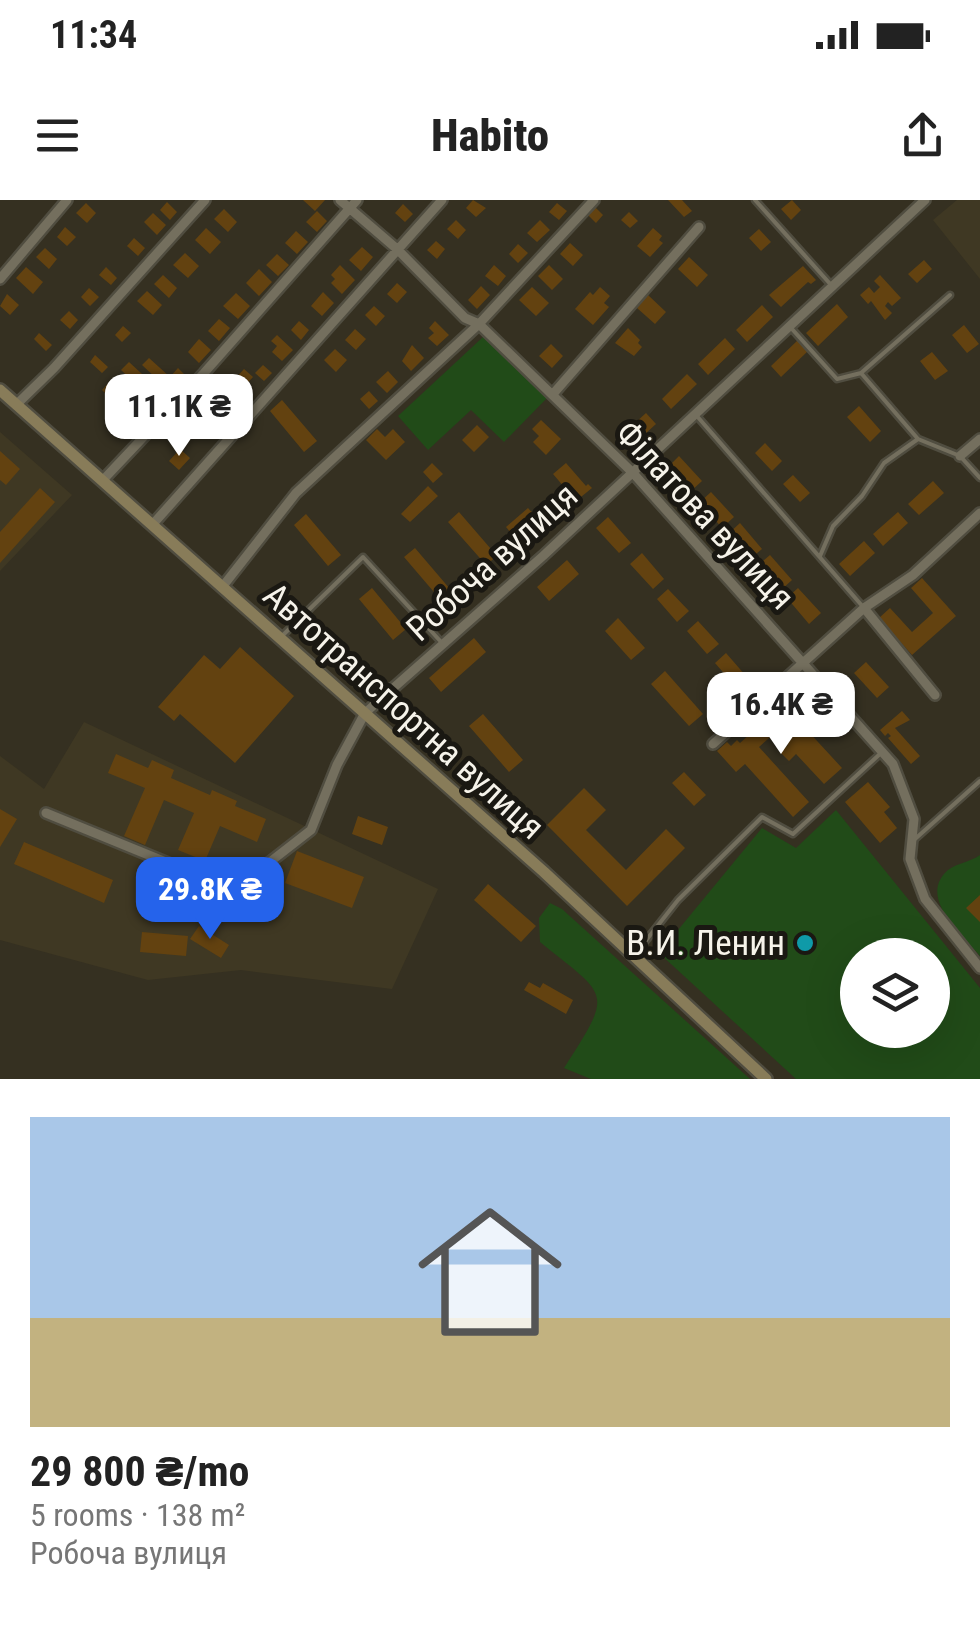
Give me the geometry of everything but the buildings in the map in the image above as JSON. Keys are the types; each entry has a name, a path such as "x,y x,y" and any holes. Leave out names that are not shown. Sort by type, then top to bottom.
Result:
{"main road":[{"name":"Автотранспортна вулиця","path":"0,390 281,638 766,1079"}],"street":[{"path":"0,279 67,200"},
{"path":"16,404 54,368 205,200"},
{"name":"Філатова вулиця","path":"340,200 353,204 465,318 479,324 633,473 893,764 914,819 910,860 925,899 980,968"},
{"path":"153,524 442,200"},
{"path":"223,586 296,493 479,324 594,200"},
{"name":"Робоча вулиця","path":"46,813 234,890 311,830 337,765 364,713 633,473 925,200"},
{"path":"103,480 204,374 353,204"},
{"path":"553,394 699,227"},
{"path":"960,456 980,438"},
{"path":"713,744 864,608 913,575 980,513"},
{"path":"864,608 935,695"}],"lane":[{"path":"755,200 832,286"},
{"path":"790,326 837,378 861,373 950,295"},
{"path":"861,373 918,439 960,456 980,478"},
{"path":"696,414 864,608"},
{"path":"820,556 834,526 862,496 884,463 918,439"},
{"path":"281,638 363,556 443,644"},
{"path":"633,956 678,900 762,817 794,834 882,752"},
{"path":"912,842 980,781"}],"shaded area":[{"path":"957,200 980,200 980,279 933,220"},
{"path":"0,432 72,495 0,571"},
{"path":"84,722 438,889 392,989 241,970 148,980 0,940 0,756 44,789"}],"green space":[{"path":"483,337 547,398 504,442 471,410 428,450 398,416"},
{"path":"836,810 940,938 840,938 840,1048 950,1048 950,951 980,988 980,1079 796,1079 659,953 762,828 796,848"},
{"path":"980,855 980,956 947,917 938,884 948,870"},
{"path":"550,903 562,909 750,1079 591,1079 564,1068 591,1023 597,997 580,974 540,942 539,918"}],"place":[{"name":"В.И. Ленин","path":"805,943"}]}
